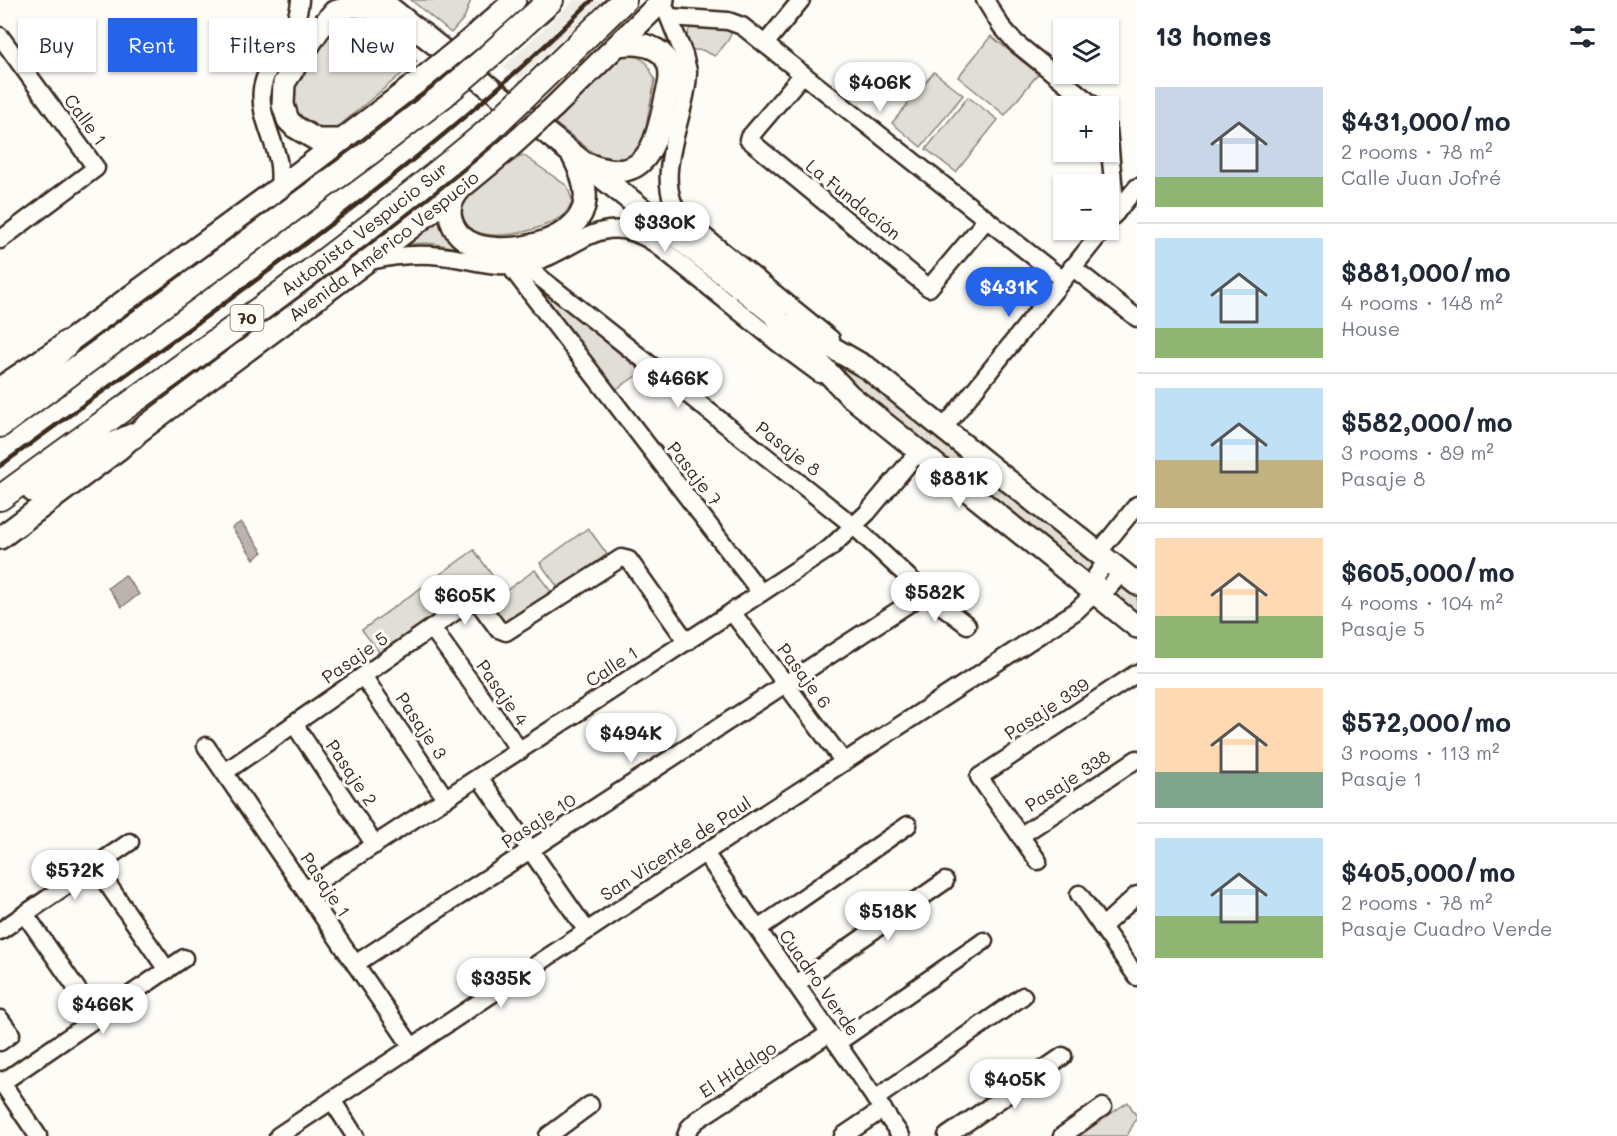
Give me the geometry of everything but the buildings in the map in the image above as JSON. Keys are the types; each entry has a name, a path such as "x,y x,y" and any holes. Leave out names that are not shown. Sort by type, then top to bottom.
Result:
{"highway":[{"path":"0,425 369,153 444,95 551,0"},
{"name":"Autopista Vespucio Sur","path":"0,498 329,258 395,207 488,131 624,0"},
{"path":"0,411 67,343"},
{"path":"0,507 112,445 133,436"}],"main road":[{"path":"477,34 490,0"},
{"path":"0,388 67,343 343,140 423,78 515,0"},
{"path":"343,140 317,140 295,127 288,120 283,105 284,83 318,31 334,12 354,6 388,6 772,313 849,395 1137,627"},
{"name":"Avenida Américo Vespucio","path":"0,538 120,448 226,364 366,262 462,188 554,107 618,45 665,6"},
{"path":"576,156 607,170 624,171 641,164 652,147 669,85 668,66 662,54 650,46 634,43 618,45"},
{"path":"462,188 455,196 450,212 453,225 463,237 479,245 498,249 519,249 538,244 557,237 570,227 585,205 584,184 576,156"},
{"path":"772,313 869,369 1116,568"}],"street":[{"path":"279,188 278,160 262,104 263,87 270,67 293,26 300,0"},
{"path":"765,44 801,0"},
{"path":"985,0 1008,34 1082,96"},
{"path":"665,6 735,22 987,219 1137,318"},
{"path":"665,6 684,56 688,77 669,171 669,191 675,208 683,219 869,369"},
{"name":"Calle 1","path":"0,36 96,168 0,240"},
{"name":"La Fundación","path":"803,74 748,140 929,288 987,219"},
{"path":"1119,209 1137,187"},
{"path":"366,262 392,256 428,254 480,263 516,265 546,258 597,232 618,229 638,234 656,244 778,343 849,395"},
{"path":"943,429 1094,240"},
{"name":"Pasaje 8","path":"516,265 855,527 925,593 967,625"},
{"name":"Pasaje 7","path":"516,265 761,593"},
{"name":"Calle 1","path":"305,890 830,548 855,527 919,451"},
{"name":"San Vicente de Paul","path":"278,1136 1076,611 1095,593 1109,587 1137,505"},
{"name":"Pasaje 5","path":"225,772 472,601 482,606 500,632 509,631 617,560 625,558 632,564 687,642"},
{"name":"Pasaje 10","path":"355,964 925,593"},
{"name":"Pasaje 6","path":"732,612 844,762"},
{"name":"Pasaje 4","path":"432,628 520,751"},
{"name":"Pasaje 339","path":"1020,836 979,777 1137,673"},
{"name":"Pasaje 3","path":"363,676 446,799"},
{"name":"Pasaje 2","path":"294,724 375,845"},
{"name":"Pasaje 1","path":"206,746 412,1047"},
{"name":"Pasaje 338","path":"1020,836 1137,759"},
{"path":"479,777 587,931"},
{"path":"758,929 908,825"},
{"path":"1020,836 1038,861"},
{"path":"0,931 130,842"},
{"name":"Cuadro Verde","path":"705,853 901,1136"},
{"path":"95,866 167,970"},
{"path":"796,984 945,881"},
{"path":"1079,894 1137,977"},
{"path":"1102,927 1137,895"},
{"path":"25,914 97,1018"},
{"name":"El Hidalgo","path":"687,1135 692,1124 697,1120 814,1043 833,1038 984,941"},
{"path":"31,1133 1,1082 184,958"},
{"path":"843,1136 879,1104 1023,996"},
{"path":"0,1019 5,1038"},
{"path":"947,1136 1063,1056"},
{"path":"332,1100 355,1136"},
{"path":"548,1136 590,1105"},
{"path":"1062,1136 1103,1107"}],"shaded area":[{"path":"411,0 471,0 464,18 451,33"},
{"path":"574,0 604,0 519,80 503,67"},
{"path":"695,24 731,28 728,40 715,56 702,50 691,50 687,36"},
{"path":"329,33 329,72 404,72 334,130 316,131 292,112 294,81 300,72 317,72 317,46"},
{"path":"991,36 1038,74 1005,115 958,77"},
{"path":"623,54 635,55 647,63 655,80 644,135 638,149 623,162 604,161 555,123"},
{"path":"934,72 963,95 921,147 892,123"},
{"path":"968,97 998,120 956,172 926,149"},
{"path":"523,155 567,186 573,202 566,212 551,223 524,232 494,235 480,233 469,228 459,218 458,205 499,171"},
{"path":"441,212 471,253 435,244 417,243 398,246"},
{"path":"530,280 642,372 612,392"},
{"path":"820,347 848,363 1094,563 1086,573 847,385"},
{"path":"241,522 263,552 254,559 232,528"},
{"path":"588,528 607,554 559,589 540,563"},
{"path":"474,550 504,592 535,570 552,593 506,626 479,589 382,656 362,630"},
{"path":"125,575 139,594 122,607 108,588"},
{"path":"1122,584 1137,593 1137,616 1113,596"},
{"path":"1128,1102 1137,1117 1127,1136 1078,1136"}],"railway":[{"path":"0,466 229,300 380,186 524,65 592,0"}]}
